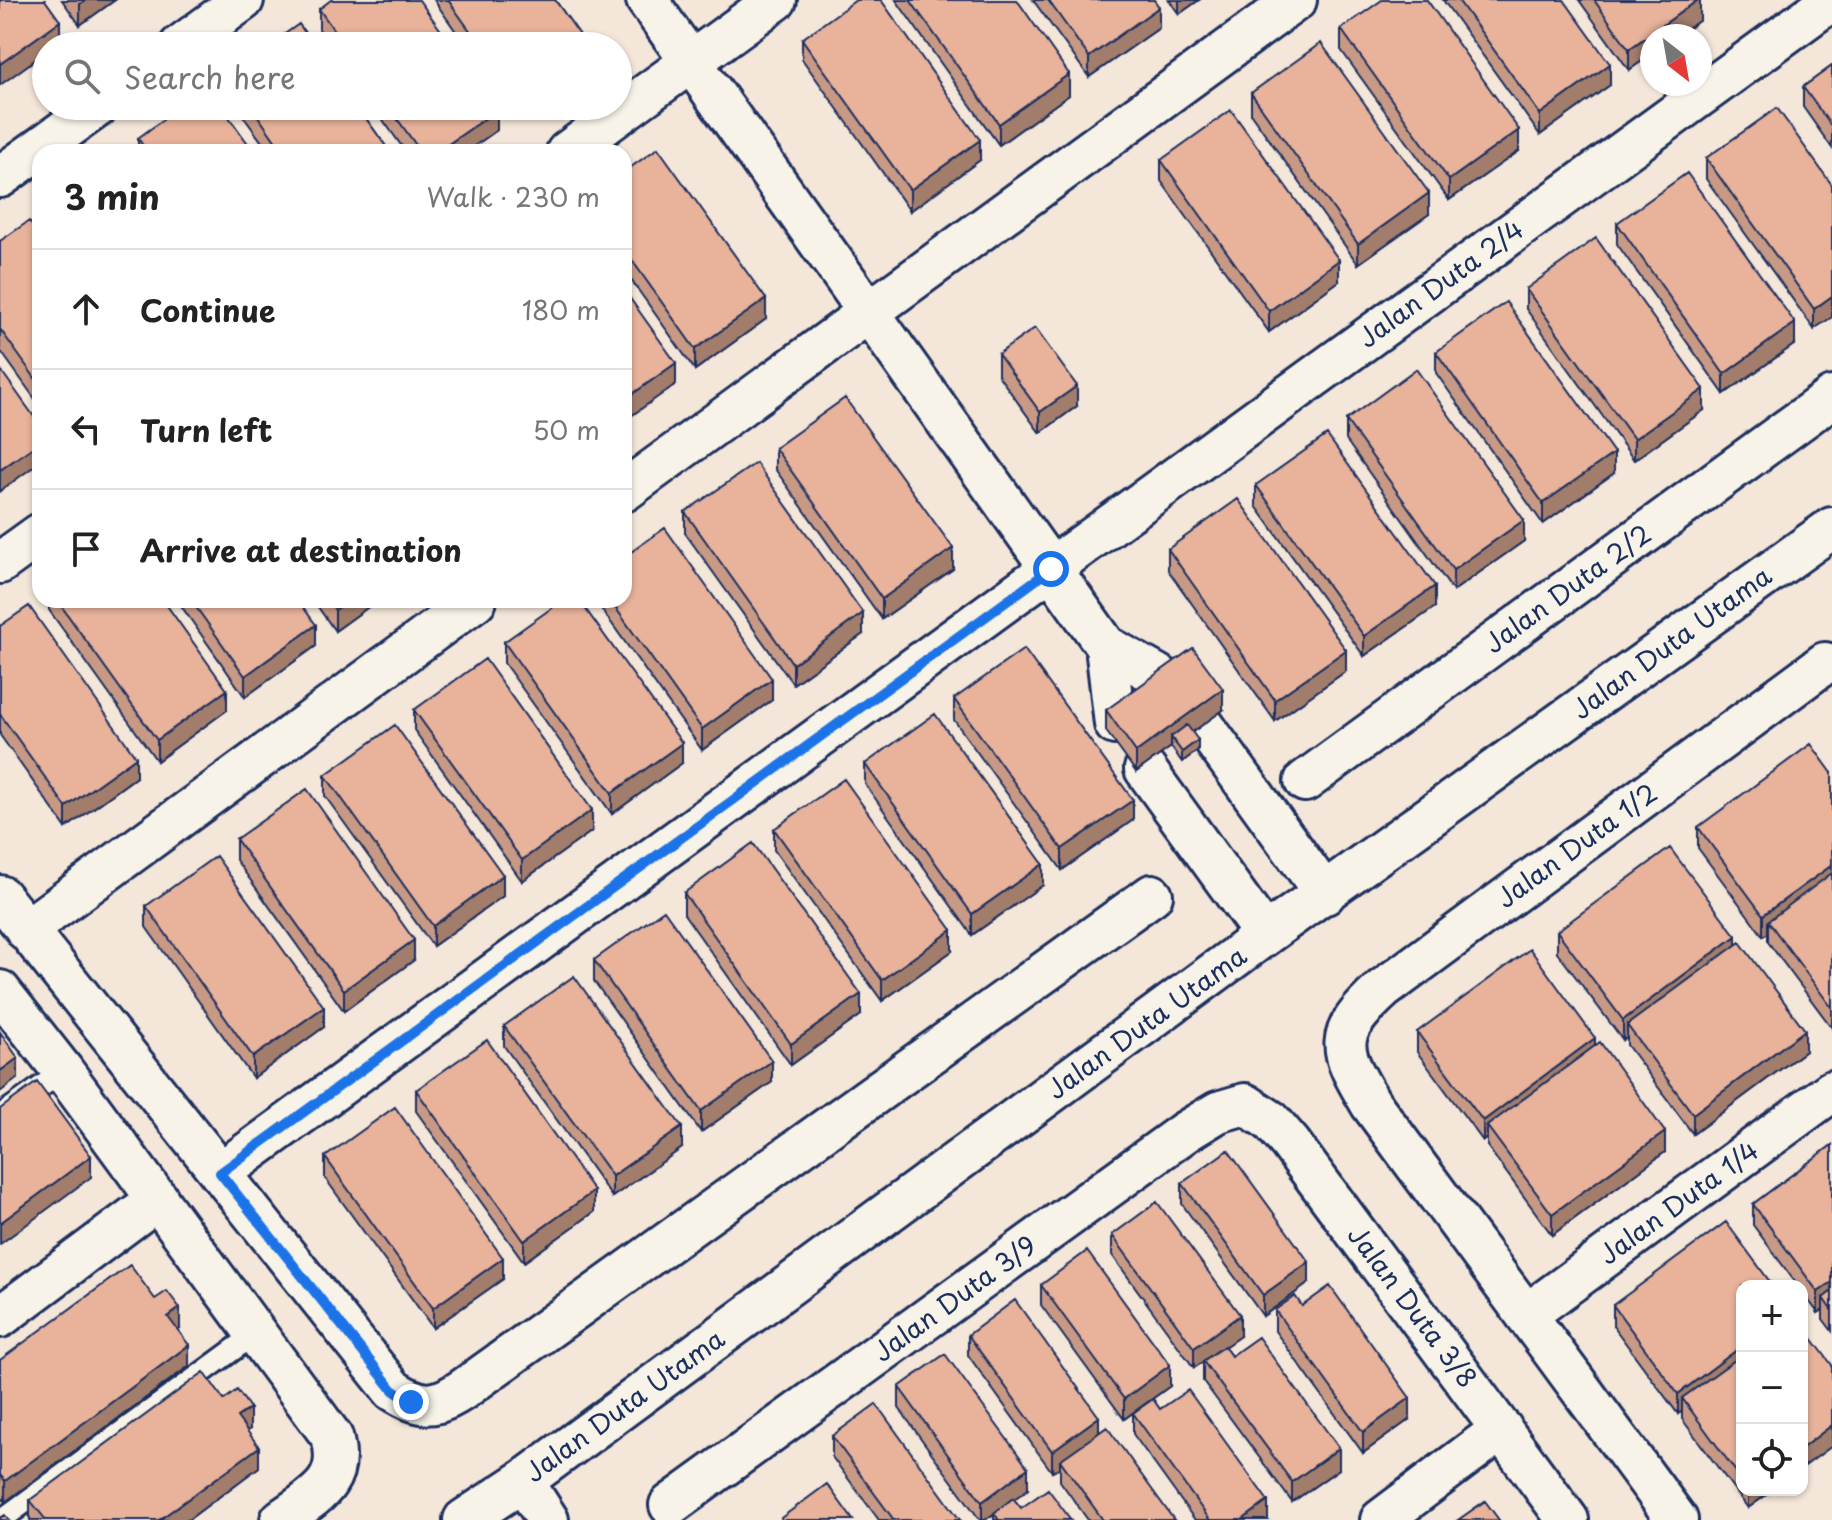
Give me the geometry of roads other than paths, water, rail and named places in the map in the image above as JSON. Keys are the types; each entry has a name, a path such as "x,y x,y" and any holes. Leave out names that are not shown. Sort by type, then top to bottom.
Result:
{"street":[{"path":"199,32 243,0"},
{"path":"647,0 1106,646 1175,685"},
{"path":"632,105 776,0"},
{"path":"632,485 1296,0"},
{"name":"Jalan Duta 2/4","path":"220,1173 1832,0"},
{"path":"46,144 79,120"},
{"path":"578,144 611,120"},
{"path":"0,177 32,154"},
{"name":"Jalan Duta 2/2","path":"1305,781 1832,397"},
{"name":"Jalan Duta Utama","path":"469,1519 1265,935 1832,528"},
{"path":"0,563 32,540"},
{"path":"26,930 465,608"},
{"path":"1106,646 1115,724"},
{"name":"Jalan Duta 1/2","path":"1526,1315 1371,1104 1351,1071 1344,1043 1356,1014 1383,989 1825,663"},
{"path":"1204,726 1325,894"},
{"path":"1145,769 1265,935"},
{"path":"0,896 393,1390 411,1402 427,1405 447,1401 1152,895"},
{"path":"0,991 63,1071 332,1437 337,1454 335,1471 324,1487 281,1520"},
{"name":"Jalan Duta 1/4","path":"1526,1315 1832,1091"},
{"name":"Jalan Duta 3/8","path":"1245,1104 1271,1121 1290,1143 1568,1520"},
{"name":"Jalan Duta 3/9","path":"670,1505 1185,1132 1218,1112 1245,1104"},
{"path":"0,1317 158,1199"},
{"path":"1526,1315 1677,1520"},
{"path":"1381,1520 1502,1429"},
{"path":"523,1481 548,1520"}],"lane":[{"path":"0,1116 63,1071"},
{"path":"1,1520 255,1334"}]}
